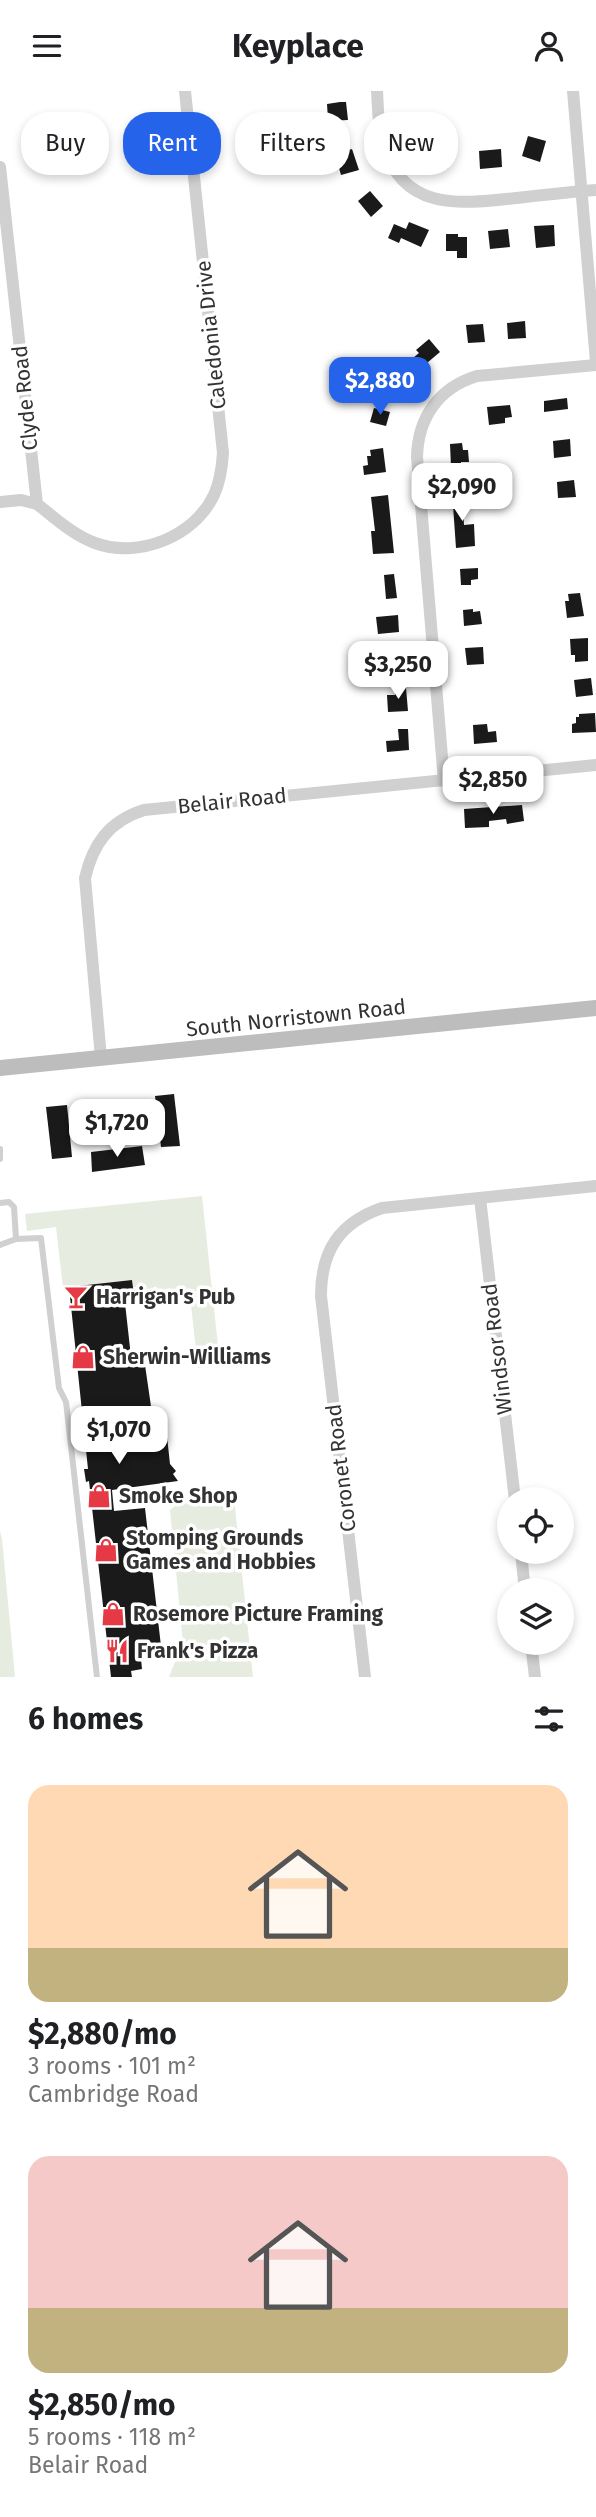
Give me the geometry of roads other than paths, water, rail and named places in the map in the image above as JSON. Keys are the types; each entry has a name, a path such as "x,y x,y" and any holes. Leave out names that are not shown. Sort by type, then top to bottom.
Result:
{"street":[{"name":"Caledonia Drive","path":"37,504 77,535 98,545 125,549 171,538 200,516 214,496 221,472 220,427 185,91"},
{"path":"377,91 380,131 391,163 406,183 423,194 442,201 465,204 596,190"},
{"path":"444,781 417,457 422,425 435,402 451,387 477,376 596,364 573,91"},
{"name":"Clyde Road","path":"0,167 37,504"},
{"path":"0,502 20,500 37,504"},
{"name":"Belair Road","path":"101,1058 85,879 93,851 109,828 121,819 144,810 596,765"},
{"name":"South Norristown Road","path":"0,1068 596,1008"},
{"path":"480,1198 596,1186"},
{"name":"Coronet Road","path":"365,1677 321,1296 322,1269 334,1242 344,1229 366,1213 382,1207 480,1198"},
{"name":"Windsor Road","path":"480,1198 513,1487"},
{"path":"532,1655 535,1677"}],"lane":[{"path":"0,1149 0,1159"},
{"path":"0,1203 9,1202 14,1207 16,1239"},
{"path":"0,1245 16,1239 41,1238 59,1388 66,1402 97,1677"}],"place":[{"name":"Harrigan's Pub","path":"76,1297"},
{"name":"Sherwin-Williams","path":"83,1357"},
{"name":"Smoke Shop","path":"99,1496"},
{"name":"Stomping Grounds Games and Hobbies","path":"106,1550"},
{"name":"Rosemore Picture Framing","path":"113,1614"},
{"name":"Frank's Pizza","path":"117,1651"}]}
